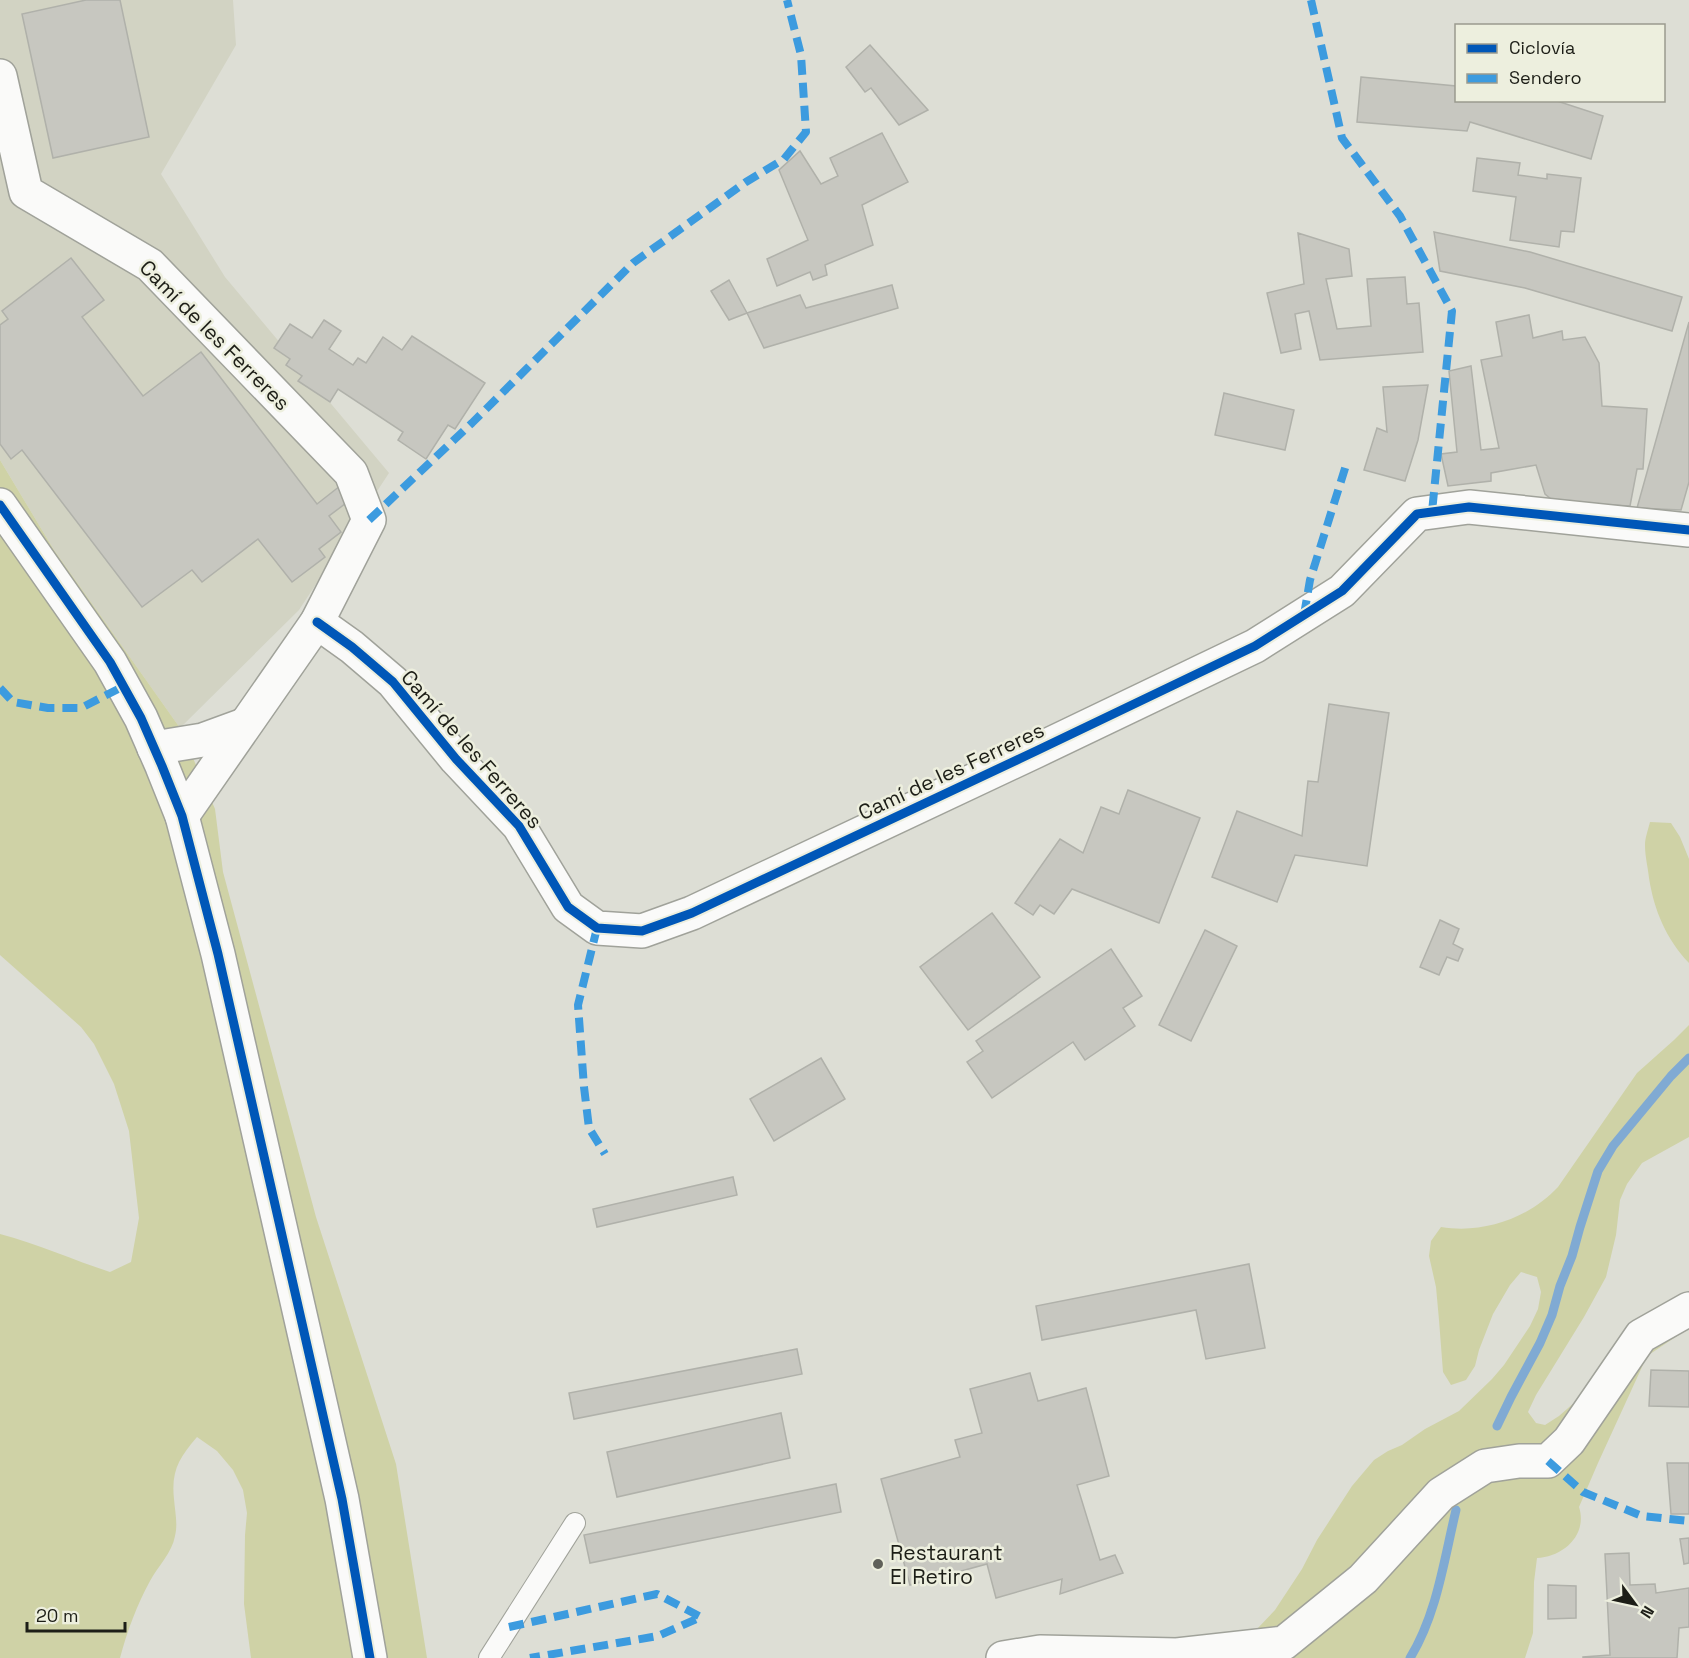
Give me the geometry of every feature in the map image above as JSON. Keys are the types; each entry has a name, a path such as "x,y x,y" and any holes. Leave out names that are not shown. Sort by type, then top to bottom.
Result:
{"street":[{"name":"Camí de les Ferreres","path":"0,76 26,192 150,265 351,473 369,520 317,622 182,816"},
{"path":"0,505 110,662 141,718 182,816 218,954 342,1499 370,1658"},
{"name":"Camí de les Ferreres","path":"317,622 352,647 393,682 456,759 519,826 568,907 597,928 642,931 692,913 1255,646 1342,591 1417,514 1469,507 1689,530"},
{"path":"154,748 203,740 244,725"},
{"path":"1003,1658 1040,1652 1178,1655 1284,1643 1363,1579 1441,1494 1485,1466 1518,1461 1548,1461 1569,1441 1641,1336 1689,1308"}],"lane":[{"path":"489,1658 574,1523"}],"shaded area":[{"path":"0,0 233,0 236,45 161,174 225,277 389,473 299,610 180,728 54,550 0,460"}],"green space":[{"path":"0,460 54,550 180,728 215,809 223,872 316,1217 396,1464 427,1658 251,1658 244,1604 247,1513 243,1490 233,1470 217,1451 197,1437 181,1458 175,1473 173,1489 176,1527 173,1542 141,1599 120,1658 0,1658 0,1234 110,1272 131,1262 139,1218 129,1131 114,1084 94,1044 81,1027 0,955"},
{"path":"1650,822 1671,823 1689,859 1689,963 1662,924 1654,901 1645,849"},
{"path":"1689,1025 1689,1137 1642,1163 1627,1184 1620,1200 1616,1235 1606,1277 1528,1412 1536,1423 1545,1425 1559,1416 1583,1395 1649,1313 1689,1291 1689,1328 1647,1356 1579,1507 1581,1517 1577,1535 1571,1543 1556,1554 1537,1558 1533,1633 1525,1658 1189,1658 1196,1657 1257,1629 1275,1610 1352,1486 1374,1460 1459,1411 1504,1365 1530,1326 1538,1309 1541,1292 1537,1277 1521,1272 1510,1285 1493,1314 1475,1366 1466,1380 1451,1385 1443,1372 1436,1287 1429,1256 1431,1241 1441,1227 1457,1229 1489,1226 1520,1215 1546,1198 1558,1187 1637,1073"}],"building":[{"path":"86,0 120,0 149,137 53,158 22,14"},
{"path":"870,45 928,110 899,125 871,88 865,92 846,67"},
{"path":"1361,77 1455,86 1455,102 1560,102 1603,116 1591,159 1470,122 1467,131 1357,122"},
{"path":"882,133 908,182 862,205 873,245 825,265 827,275 813,280 810,272 777,286 767,259 808,240 779,170 800,151 821,184 838,176 830,158"},
{"path":"1477,158 1520,163 1518,175 1547,179 1547,174 1581,178 1574,232 1561,231 1559,247 1510,240 1516,197 1473,191"},
{"path":"1434,232 1530,252 1682,297 1672,331 1525,288 1440,271"},
{"path":"1298,233 1349,249 1352,276 1326,279 1337,329 1371,326 1367,279 1405,277 1407,304 1419,303 1423,352 1320,360 1309,311 1295,314 1301,349 1281,353 1267,293 1304,284"},
{"path":"71,258 104,300 82,317 143,396 201,352 317,504 340,486 350,500 329,516 341,532 319,549 325,557 292,582 258,539 202,582 192,570 142,607 22,450 11,459 0,444 0,325 8,319 2,311"},
{"path":"729,280 747,313 729,320 711,291"},
{"path":"892,285 898,308 764,348 747,313 800,295 806,308"},
{"path":"1529,315 1533,338 1562,331 1563,340 1585,337 1599,363 1602,406 1647,409 1643,469 1637,469 1630,506 1558,502 1551,499 1545,494 1536,465 1491,473 1491,481 1448,486 1441,454 1457,452 1449,371 1471,366 1481,450 1499,448 1481,360 1502,356 1496,322"},
{"path":"324,320 341,331 329,349 353,365 358,358 366,363 383,337 402,350 412,336 485,383 455,429 448,425 426,459 398,440 403,432 338,389 330,402 298,381 302,376 286,365 290,359 274,348 290,324 312,338"},
{"path":"1689,322 1689,482 1681,510 1637,508"},
{"path":"1428,385 1418,440 1405,481 1364,470 1377,428 1387,432 1383,387"},
{"path":"1224,393 1294,410 1285,450 1215,435"},
{"path":"1329,704 1389,713 1367,866 1295,855 1277,902 1212,877 1237,811 1302,836 1308,781 1318,782"},
{"path":"1128,790 1200,818 1159,923 1072,889 1054,914 1040,905 1033,915 1015,903 1060,839 1083,853 1101,807 1119,814"},
{"path":"992,913 1040,977 968,1030 920,967"},
{"path":"1440,920 1459,929 1453,944 1463,949 1458,961 1447,957 1439,975 1420,967"},
{"path":"1205,930 1237,946 1191,1041 1159,1025"},
{"path":"1111,949 1142,996 1123,1008 1135,1026 1085,1060 1073,1042 992,1098 967,1062 983,1051 976,1041"},
{"path":"821,1058 845,1099 774,1141 750,1099"},
{"path":"733,1177 737,1195 597,1227 593,1209"},
{"path":"1249,1264 1265,1348 1206,1359 1196,1310 1042,1340 1036,1306"},
{"path":"797,1349 802,1374 574,1419 569,1393"},
{"path":"1651,1370 1689,1371 1689,1407 1649,1406"},
{"path":"1030,1373 1038,1401 1086,1388 1109,1476 1077,1485 1100,1560 1115,1555 1123,1573 1060,1594 1062,1579 996,1598 987,1564 910,1585 881,1479 960,1457 955,1440 982,1433 970,1389"},
{"path":"781,1413 790,1458 617,1497 607,1452"},
{"path":"1667,1463 1689,1463 1689,1514 1671,1514"},
{"path":"836,1484 841,1512 590,1563 584,1535"},
{"path":"1689,1538 1689,1563 1684,1564 1680,1539"},
{"path":"1629,1553 1630,1585 1655,1584 1656,1593 1689,1588 1689,1627 1679,1628 1677,1658 1583,1658 1610,1655 1605,1554"},
{"path":"1548,1585 1576,1586 1576,1618 1548,1619"}],"waterway":[{"path":"1497,1426 1552,1315 1598,1171 1613,1146 1671,1076 1689,1058"},
{"path":"1410,1658 1433,1605 1456,1510"}],"marked path":[{"path":"369,520 472,423 633,263 746,182 784,159 806,132 801,55 787,0"},
{"path":"1311,0 1342,138 1400,216 1452,311 1432,512"},
{"path":"1304,615 1310,580 1347,462"},
{"path":"0,688 13,702 48,708 81,708 124,686"},
{"path":"597,928 578,1005 589,1128 605,1154"},
{"path":"1548,1461 1583,1492 1642,1516 1689,1521"},
{"path":"509,1627 657,1594 701,1617 658,1636 530,1658"}],"cycle path":[{"path":"0,505 110,662 141,718 182,816 218,954 342,1499 370,1658"},
{"path":"317,622 352,647 393,682 456,759 519,826 568,907 597,928 642,931 692,913 1255,646 1342,591 1417,514 1469,507 1689,530"}],"place":[{"name":"Restaurant El Retiro","path":"878,1564"}]}
